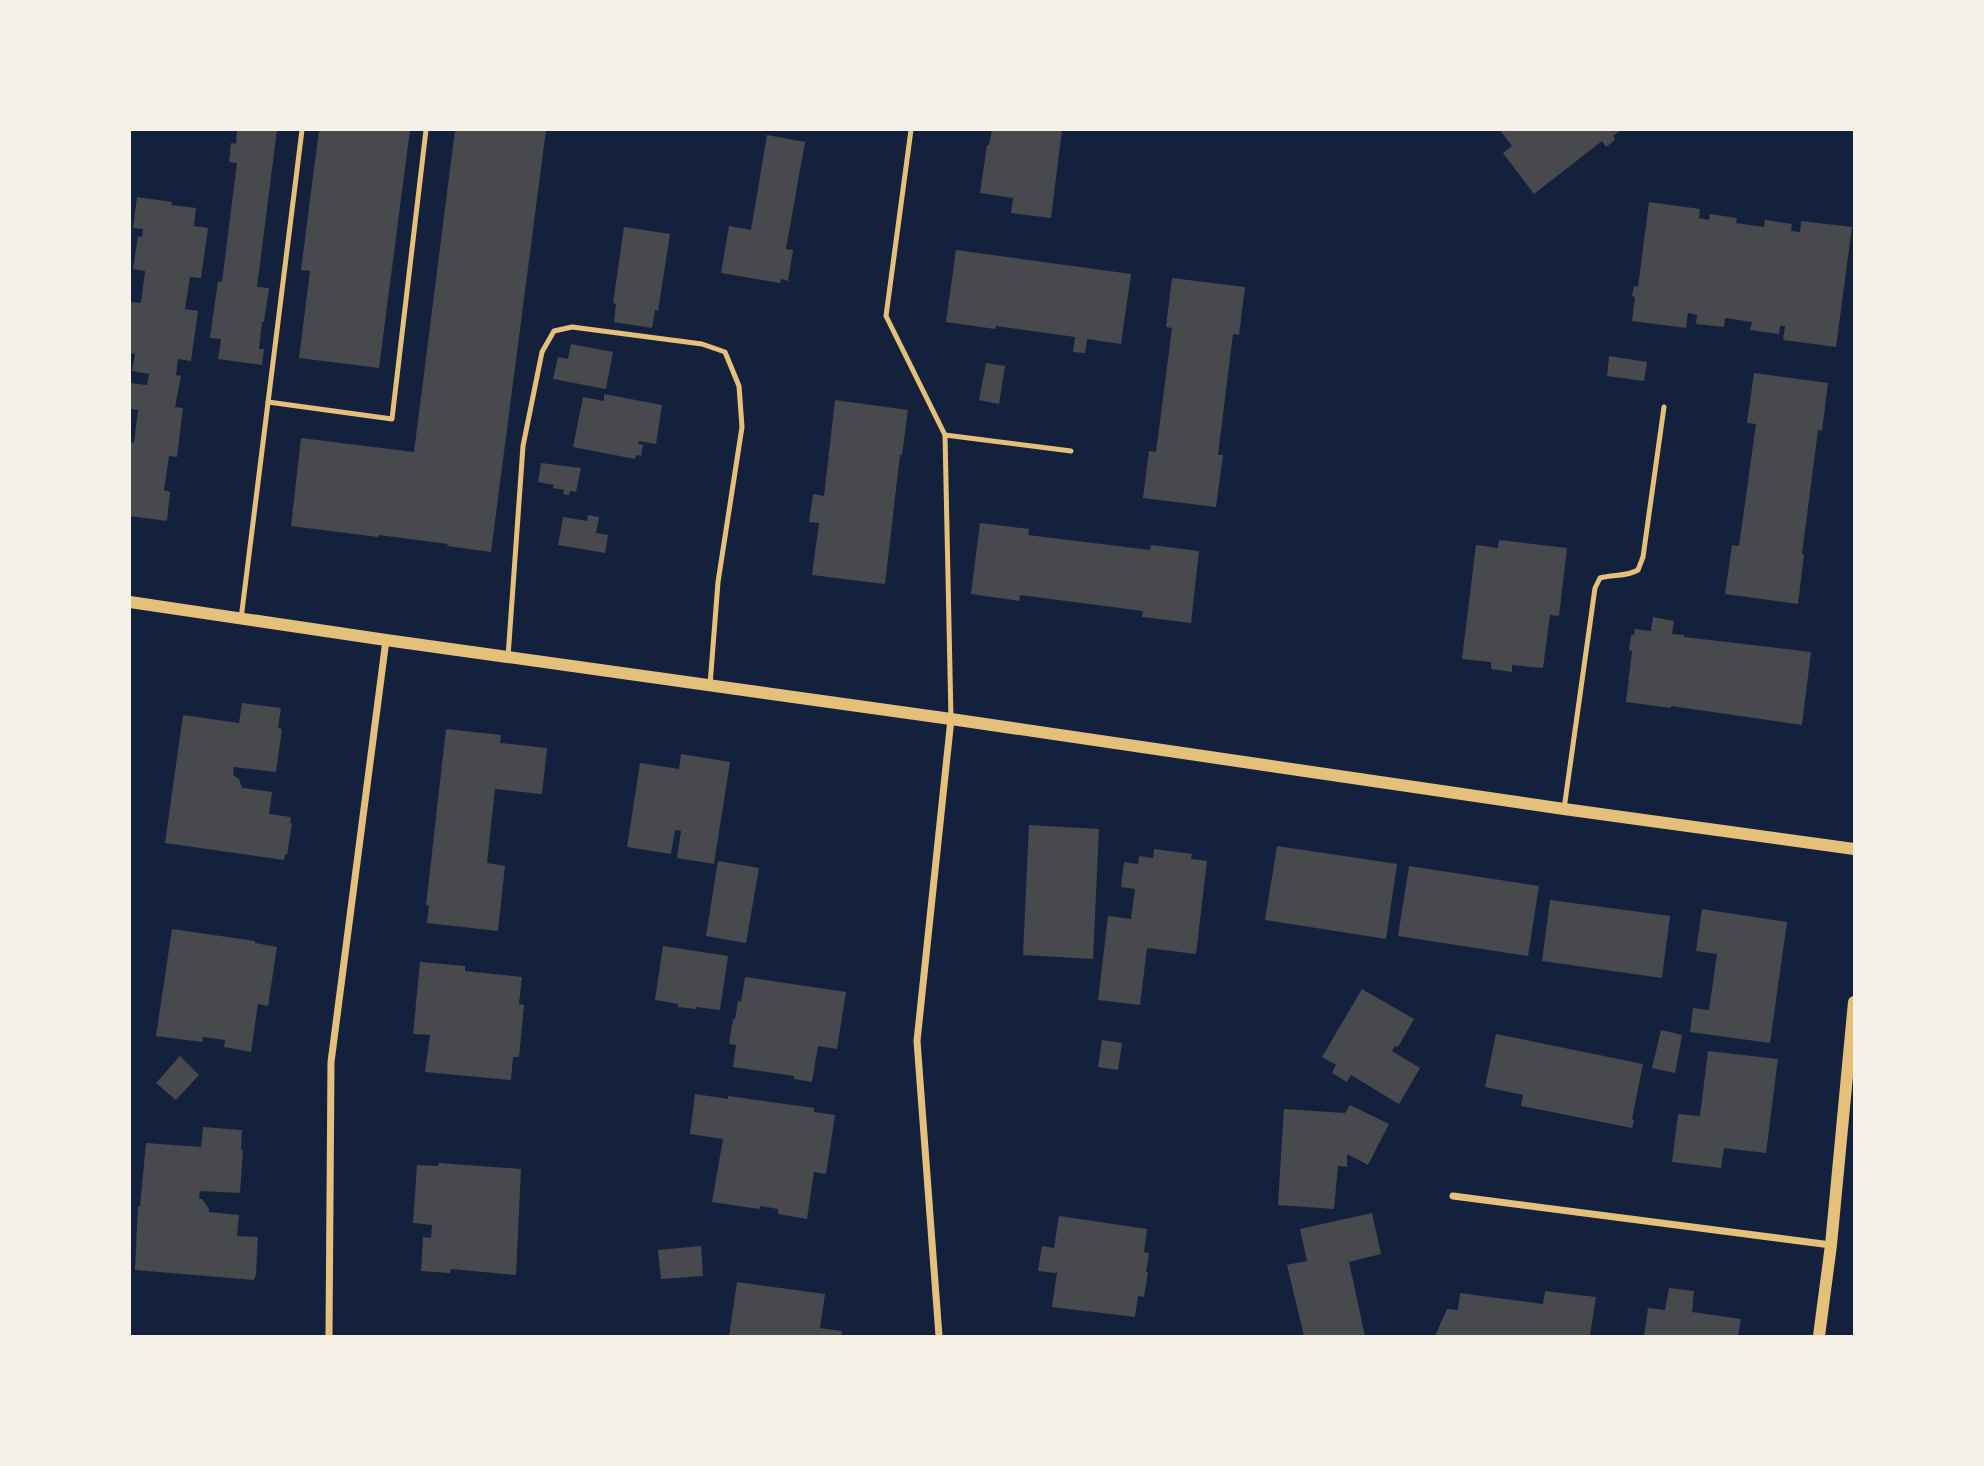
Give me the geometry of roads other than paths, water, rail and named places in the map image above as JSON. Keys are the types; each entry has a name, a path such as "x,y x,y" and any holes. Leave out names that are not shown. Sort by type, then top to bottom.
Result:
{"street":[{"path":"130,602 1854,849"},
{"path":"329,1336 331,1062 386,640"},
{"path":"939,1336 917,1041 951,719"},
{"path":"1819,1336 1831,1245 1854,1002"},
{"path":"1453,1196 1831,1245"}],"lane":[{"path":"241,619 302,130"},
{"path":"268,402 392,419 426,130"},
{"path":"911,130 886,316 945,435 951,719"},
{"path":"508,657 523,446 542,352 554,331 572,327 702,344 725,352 739,386 742,427 718,582 710,685"},
{"path":"1564,809 1595,588 1600,578 1613,573 1629,575 1638,570 1643,557 1664,407"},
{"path":"945,435 1071,451"}]}
